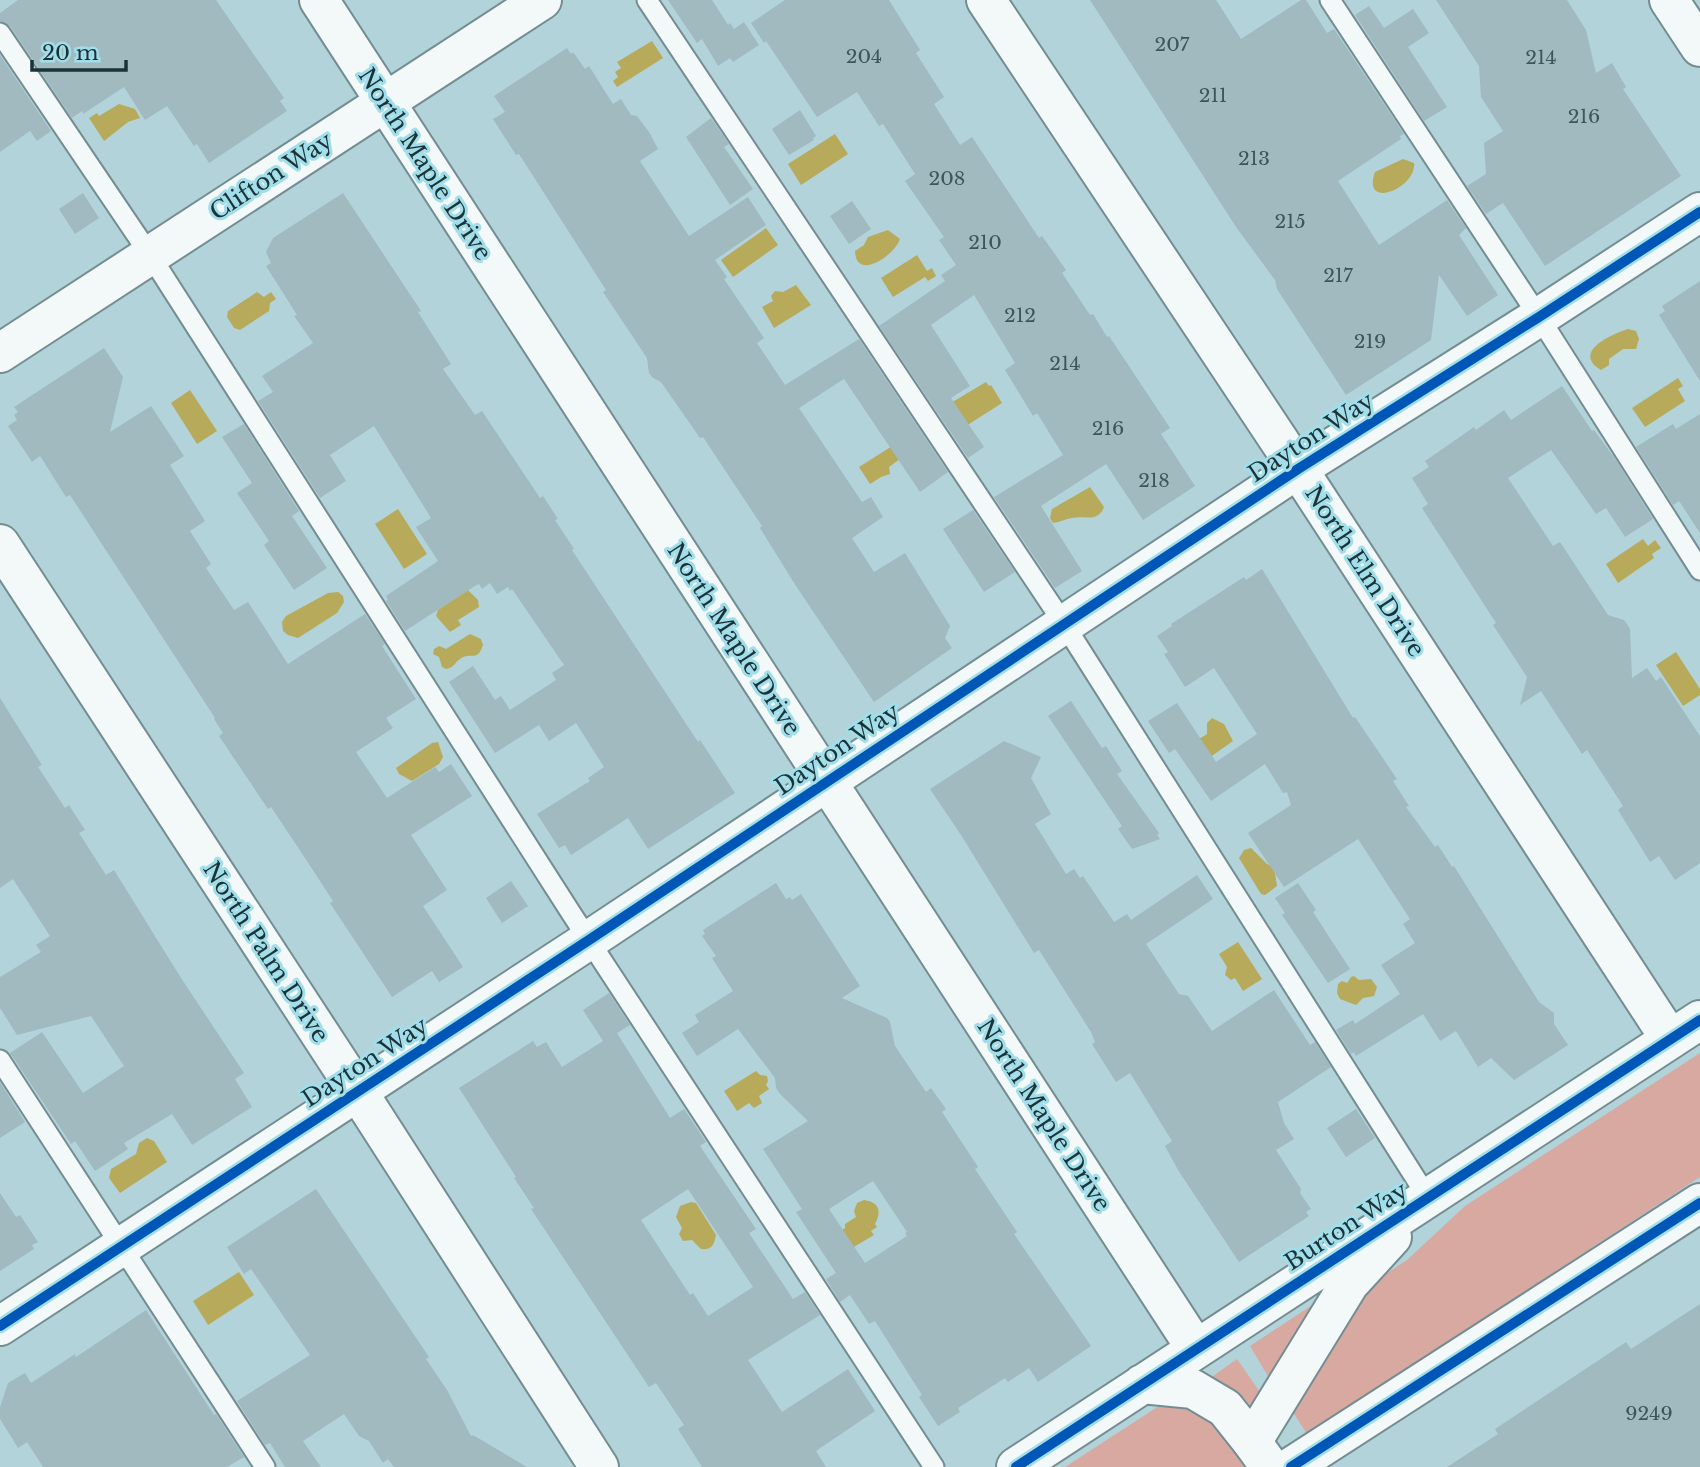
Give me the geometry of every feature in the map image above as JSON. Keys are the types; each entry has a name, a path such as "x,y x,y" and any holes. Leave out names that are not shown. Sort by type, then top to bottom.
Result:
{"street":[{"name":"North Maple Drive","path":"318,0 1196,1349"},
{"name":"Clifton Way","path":"0,353 542,0"},
{"name":"North Elm Drive","path":"986,0 1298,469 1685,1030"},
{"path":"1669,0 1700,47"},
{"name":"Dayton Way","path":"0,1326 589,940 1298,469 1700,212"},
{"name":"North Palm Drive","path":"0,544 599,1467"},
{"name":"Burton Way","path":"1016,1467 1685,1030"},
{"path":"1142,1384 1193,1389 1225,1408 1261,1454 1349,1284 1428,1198"},
{"path":"1291,1467 1700,1203"}],"lane":[{"path":"647,0 1064,624 1428,1198"},
{"path":"1331,0 1539,317 1700,570"},
{"path":"0,33 150,255 589,940 934,1467"},
{"path":"0,1060 265,1467"}],"shaded area":[{"path":"652,41 663,58 617,87 613,81 618,77 615,72 621,68 617,62"},
{"path":"119,104 135,109 140,118 128,122 104,141 89,118 97,113 99,116"},
{"path":"835,134 848,154 801,185 788,164"},
{"path":"1403,159 1414,163 1413,172 1407,180 1390,192 1376,191 1373,184 1375,172"},
{"path":"766,228 778,245 733,277 721,260"},
{"path":"888,230 900,239 891,252 876,263 868,265 857,260 855,251 864,245 868,237"},
{"path":"917,255 927,271 932,268 936,276 928,281 925,277 893,297 881,278"},
{"path":"796,285 811,305 774,328 762,307 773,301 771,296 775,291 783,292"},
{"path":"257,292 264,297 271,292 276,299 270,303 269,311 240,330 234,328 227,317 228,311"},
{"path":"1628,329 1636,331 1639,339 1636,349 1623,349 1609,359 1609,365 1601,370 1590,357 1592,350 1605,339"},
{"path":"1678,378 1683,386 1678,389 1685,401 1645,427 1632,408"},
{"path":"986,382 991,385 1002,403 966,426 944,407"},
{"path":"190,390 217,431 197,444 171,403"},
{"path":"908,436 900,459 889,467 890,474 870,484 859,467"},
{"path":"1090,487 1104,507 1098,515 1053,523 1050,518 1052,509"},
{"path":"398,509 427,554 404,569 375,524"},
{"path":"1643,539 1648,546 1655,540 1661,548 1652,554 1654,558 1618,583 1606,564"},
{"path":"468,590 478,600 479,607 458,620 461,625 450,632 436,616 438,610"},
{"path":"338,592 343,596 344,602 337,613 298,638 283,631 282,622 286,616 328,593"},
{"path":"470,634 481,639 483,645 478,654 464,657 449,668 442,667 439,657 433,654 434,649 439,646 446,649"},
{"path":"1676,652 1700,689 1700,695 1683,706 1656,665"},
{"path":"1212,718 1224,724 1233,741 1192,770 1180,751 1207,734 1207,723"},
{"path":"438,742 443,757 439,764 412,781 399,774 396,768 432,743"},
{"path":"1251,848 1267,864 1274,867 1277,886 1265,895 1261,894 1239,858 1244,850"},
{"path":"1238,942 1262,979 1243,991 1235,978 1231,980 1225,975 1227,967 1219,954"},
{"path":"1354,976 1359,980 1371,979 1377,987 1374,996 1363,998 1356,1005 1340,999 1337,993 1338,984 1342,981 1347,983"},
{"path":"1700,1053 1700,1177 1307,1434 1289,1406 1364,1288 1407,1260 1465,1206"},
{"path":"756,1071 767,1076 766,1085 769,1089 759,1096 762,1103 754,1108 749,1103 737,1111 724,1091"},
{"path":"147,1138 154,1141 167,1162 120,1193 109,1178 111,1169 136,1154 139,1143"},
{"path":"864,1200 878,1208 875,1224 877,1227 871,1231 874,1235 847,1251 836,1234 856,1217 854,1211 857,1203"},
{"path":"696,1203 716,1235 708,1249 701,1249 692,1240 683,1241 679,1234 682,1228 676,1217 680,1206"},
{"path":"239,1272 254,1295 208,1325 193,1301"},
{"path":"1320,1300 1275,1388 1250,1346"},
{"path":"1237,1359 1262,1395 1254,1410 1233,1390 1206,1381"},
{"path":"1162,1404 1191,1406 1216,1425 1244,1467 1065,1467"}],"building":[{"path":"18,0 216,0 284,98 280,101 287,111 209,163 167,106 145,120 124,87 83,114 82,111 72,118 10,26 0,21 0,13"},
{"path":"668,0 712,0 728,25 730,23 734,29 744,22 759,45 733,62 730,58 718,66 702,39 697,43"},
{"path":"785,0 889,0 920,50 916,53 944,97 934,104 960,145 972,137 1039,238 1042,236 1066,270 1062,273 1090,315 1093,314 1107,337 1109,336 1170,428 1161,434 1195,486 1143,520 1106,464 1041,506 1082,571 1055,588 994,497 1063,455 1037,413 1033,416 1005,370 1015,363 974,295 931,325 970,386 951,398 984,447 968,458 879,326 945,281 941,275 956,265 939,240 944,237 905,181 915,174 883,124 879,126 857,92 817,117 751,23"},
{"path":"1090,0 1216,0 1241,39 1301,0 1306,0 1327,33 1334,29 1404,134 1400,136 1401,139 1338,181 1379,245 1447,200 1466,228 1459,235 1498,295 1467,316 1439,275 1431,340 1346,395 1277,289 1275,280 1236,227"},
{"path":"1436,0 1567,0 1586,30 1596,73 1612,63 1626,87 1623,89 1681,176 1545,266 1503,203 1486,214 1467,186 1486,174 1484,143 1503,131 1481,97 1479,66"},
{"path":"1369,6 1384,28 1413,9 1429,33 1408,47 1447,107 1424,121 1355,15"},
{"path":"567,48 585,69 589,66 613,104 621,99 631,115 637,116 649,132 658,149 640,161 689,236 748,197 766,225 715,260 727,277 724,279 764,338 757,343 785,385 859,339 948,472 920,492 844,379 799,408 862,502 871,497 883,517 852,538 874,572 905,553 950,626 945,638 952,648 874,702 796,586 760,528 762,526 703,437 700,438 661,382 649,373 647,358 603,292 606,290 519,154 516,155 493,119 505,112 494,96"},
{"path":"0,55 51,131 37,141 30,131 0,152"},
{"path":"800,110 816,136 814,140 789,155 772,129"},
{"path":"711,118 729,144 724,147 753,189 730,205 686,137"},
{"path":"83,193 99,218 75,234 59,209"},
{"path":"343,193 421,311 418,312 451,364 443,369 475,415 482,411 540,498 543,496 558,519 555,520 574,549 572,550 698,742 700,740 735,793 648,849 628,818 571,855 565,845 559,848 537,814 590,781 588,778 604,767 576,723 549,741 539,725 495,753 449,682 473,666 495,700 501,696 510,710 556,680 552,673 564,665 512,589 510,591 508,587 497,594 490,583 482,589 479,584 405,631 386,601 386,596 438,561 416,527 431,518 374,426 330,455 346,481 320,498 258,401 273,392 262,376 313,343 294,316 297,315 266,266 271,263 266,252 273,238"},
{"path":"852,201 871,229 849,244 830,216"},
{"path":"1700,281 1700,381 1659,315 1665,311 1662,306"},
{"path":"104,348 123,377 110,432 151,406 184,456 170,465 205,521 190,531 211,564 206,568 234,610 248,602 288,664 365,614 385,644 382,646 416,699 386,718 393,728 356,752 387,798 435,767 439,772 451,764 472,796 411,835 447,890 423,906 463,967 439,982 432,971 392,997 330,903 333,901 303,855 219,736 223,733 215,718 70,495 66,497 40,456 32,462 8,426 17,420 14,415 18,412 14,407"},
{"path":"1562,386 1592,431 1594,430 1616,460 1653,519 1625,537 1606,508 1596,514 1551,450 1508,478 1553,546 1560,542 1608,615 1624,620 1627,624 1630,629 1632,678 1647,668 1656,681 1661,677 1700,736 1700,863 1675,880 1659,856 1650,862 1618,810 1623,806 1587,750 1582,754 1541,691 1520,705 1527,677 1493,625 1496,623 1422,508 1428,504 1412,478 1429,467 1425,461 1474,427 1476,430 1504,410 1511,420"},
{"path":"1700,414 1700,533 1679,501 1673,505 1636,447 1673,424 1676,429"},
{"path":"244,424 299,511 292,516 327,568 294,590 264,545 269,541 237,493 252,483 222,437"},
{"path":"973,510 1015,572 984,592 943,529"},
{"path":"1262,569 1353,718 1355,717 1397,779 1393,781 1409,806 1406,807 1435,847 1438,845 1452,867 1454,866 1539,1002 1554,1013 1554,1024 1568,1045 1514,1080 1491,1058 1478,1067 1456,1031 1440,1041 1423,1014 1356,1056 1354,1052 1351,1054 1336,1030 1353,1020 1355,1024 1400,994 1381,965 1415,943 1403,924 1410,919 1358,839 1284,887 1248,833 1291,805 1287,792 1283,793 1265,764 1211,801 1175,749 1169,753 1148,721 1177,703 1216,762 1257,734 1214,668 1185,687 1164,654 1168,652 1157,636 1244,577 1246,580"},
{"path":"0,698 42,765 38,767 65,808 69,805 85,830 79,833 106,875 114,870 244,1073 235,1079 252,1107 192,1145 172,1114 124,1143 128,1149 95,1171 75,1141 71,1144 10,1053 42,1032 83,1093 124,1066 91,1016 17,1035 0,1008 0,977 41,952 36,945 50,936 13,879 0,888"},
{"path":"1071,701 1102,748 1106,746 1122,771 1117,774 1159,833 1157,835 1160,839 1132,849 1118,829 1122,826 1048,716"},
{"path":"1004,741 1041,757 1031,778 1051,814 1035,824 1066,874 1074,869 1080,878 1083,876 1114,922 1127,914 1131,920 1197,875 1213,899 1146,944 1179,994 1188,996 1212,1031 1274,990 1310,1045 1315,1042 1331,1067 1278,1102 1284,1123 1294,1139 1276,1150 1311,1209 1306,1212 1309,1216 1239,1262 1178,1170 1165,1146 1172,1141 1130,1073 1116,1082 1092,1044 1095,1042 1091,1032 1039,950 1034,953 930,789"},
{"path":"511,881 528,906 502,923 486,898"},
{"path":"776,883 786,899 790,897 792,900 801,894 860,986 842,998 887,1018 890,1022 895,1046 926,1092 931,1088 946,1109 942,1112 978,1167 975,1169 1017,1232 1014,1234 1091,1346 1038,1382 1029,1368 1008,1382 1005,1378 958,1408 960,1412 938,1426 919,1397 922,1395 875,1321 869,1324 850,1295 840,1302 826,1279 836,1273 796,1212 802,1209 763,1149 808,1121 780,1094 775,1078 738,1029 697,1056 682,1033 699,1022 695,1015 733,991 712,958 716,956 702,936 705,934 703,930","holes":["873,1181 907,1232 907,1236 865,1263 829,1209"]},
{"path":"1298,883 1316,910 1313,912 1350,969 1328,983 1282,915 1285,913 1275,898"},
{"path":"609,993 630,1025 617,1033 670,1118 684,1109 706,1142 700,1146 756,1229 749,1233 793,1299 805,1292 820,1315 748,1360 782,1412 848,1369 875,1411 816,1451 826,1467 702,1467 678,1429 684,1425 656,1383 649,1387 531,1209 534,1208 514,1178 516,1177 459,1088 533,1041 537,1047 546,1042 562,1067 603,1041 583,1010","holes":["688,1189 753,1287 708,1316 693,1293 690,1295 641,1220"]},
{"path":"0,1082 25,1122 0,1138"},
{"path":"1356,1109 1375,1138 1346,1157 1327,1128"},
{"path":"316,1189 429,1357 426,1359 447,1390 471,1436 527,1467 394,1467 388,1459 383,1463 369,1441 359,1436 344,1414 303,1441 321,1467 285,1467 270,1443 265,1445 237,1401 310,1355 251,1269 244,1274 227,1247"},
{"path":"0,1193 16,1217 20,1215 38,1242 32,1245 34,1249 0,1271"},
{"path":"1700,1304 1700,1467 1447,1467 1498,1434 1495,1429 1626,1342 1631,1349"},
{"path":"146,1310 244,1457 227,1467 43,1467 27,1442 18,1448 0,1419 0,1407 8,1383 25,1373 31,1383 75,1354 76,1357"}],"cycle path":[{"path":"0,1326 589,940 1298,469 1700,212"},
{"path":"1016,1467 1700,1020"},
{"path":"1291,1467 1700,1203"}]}
